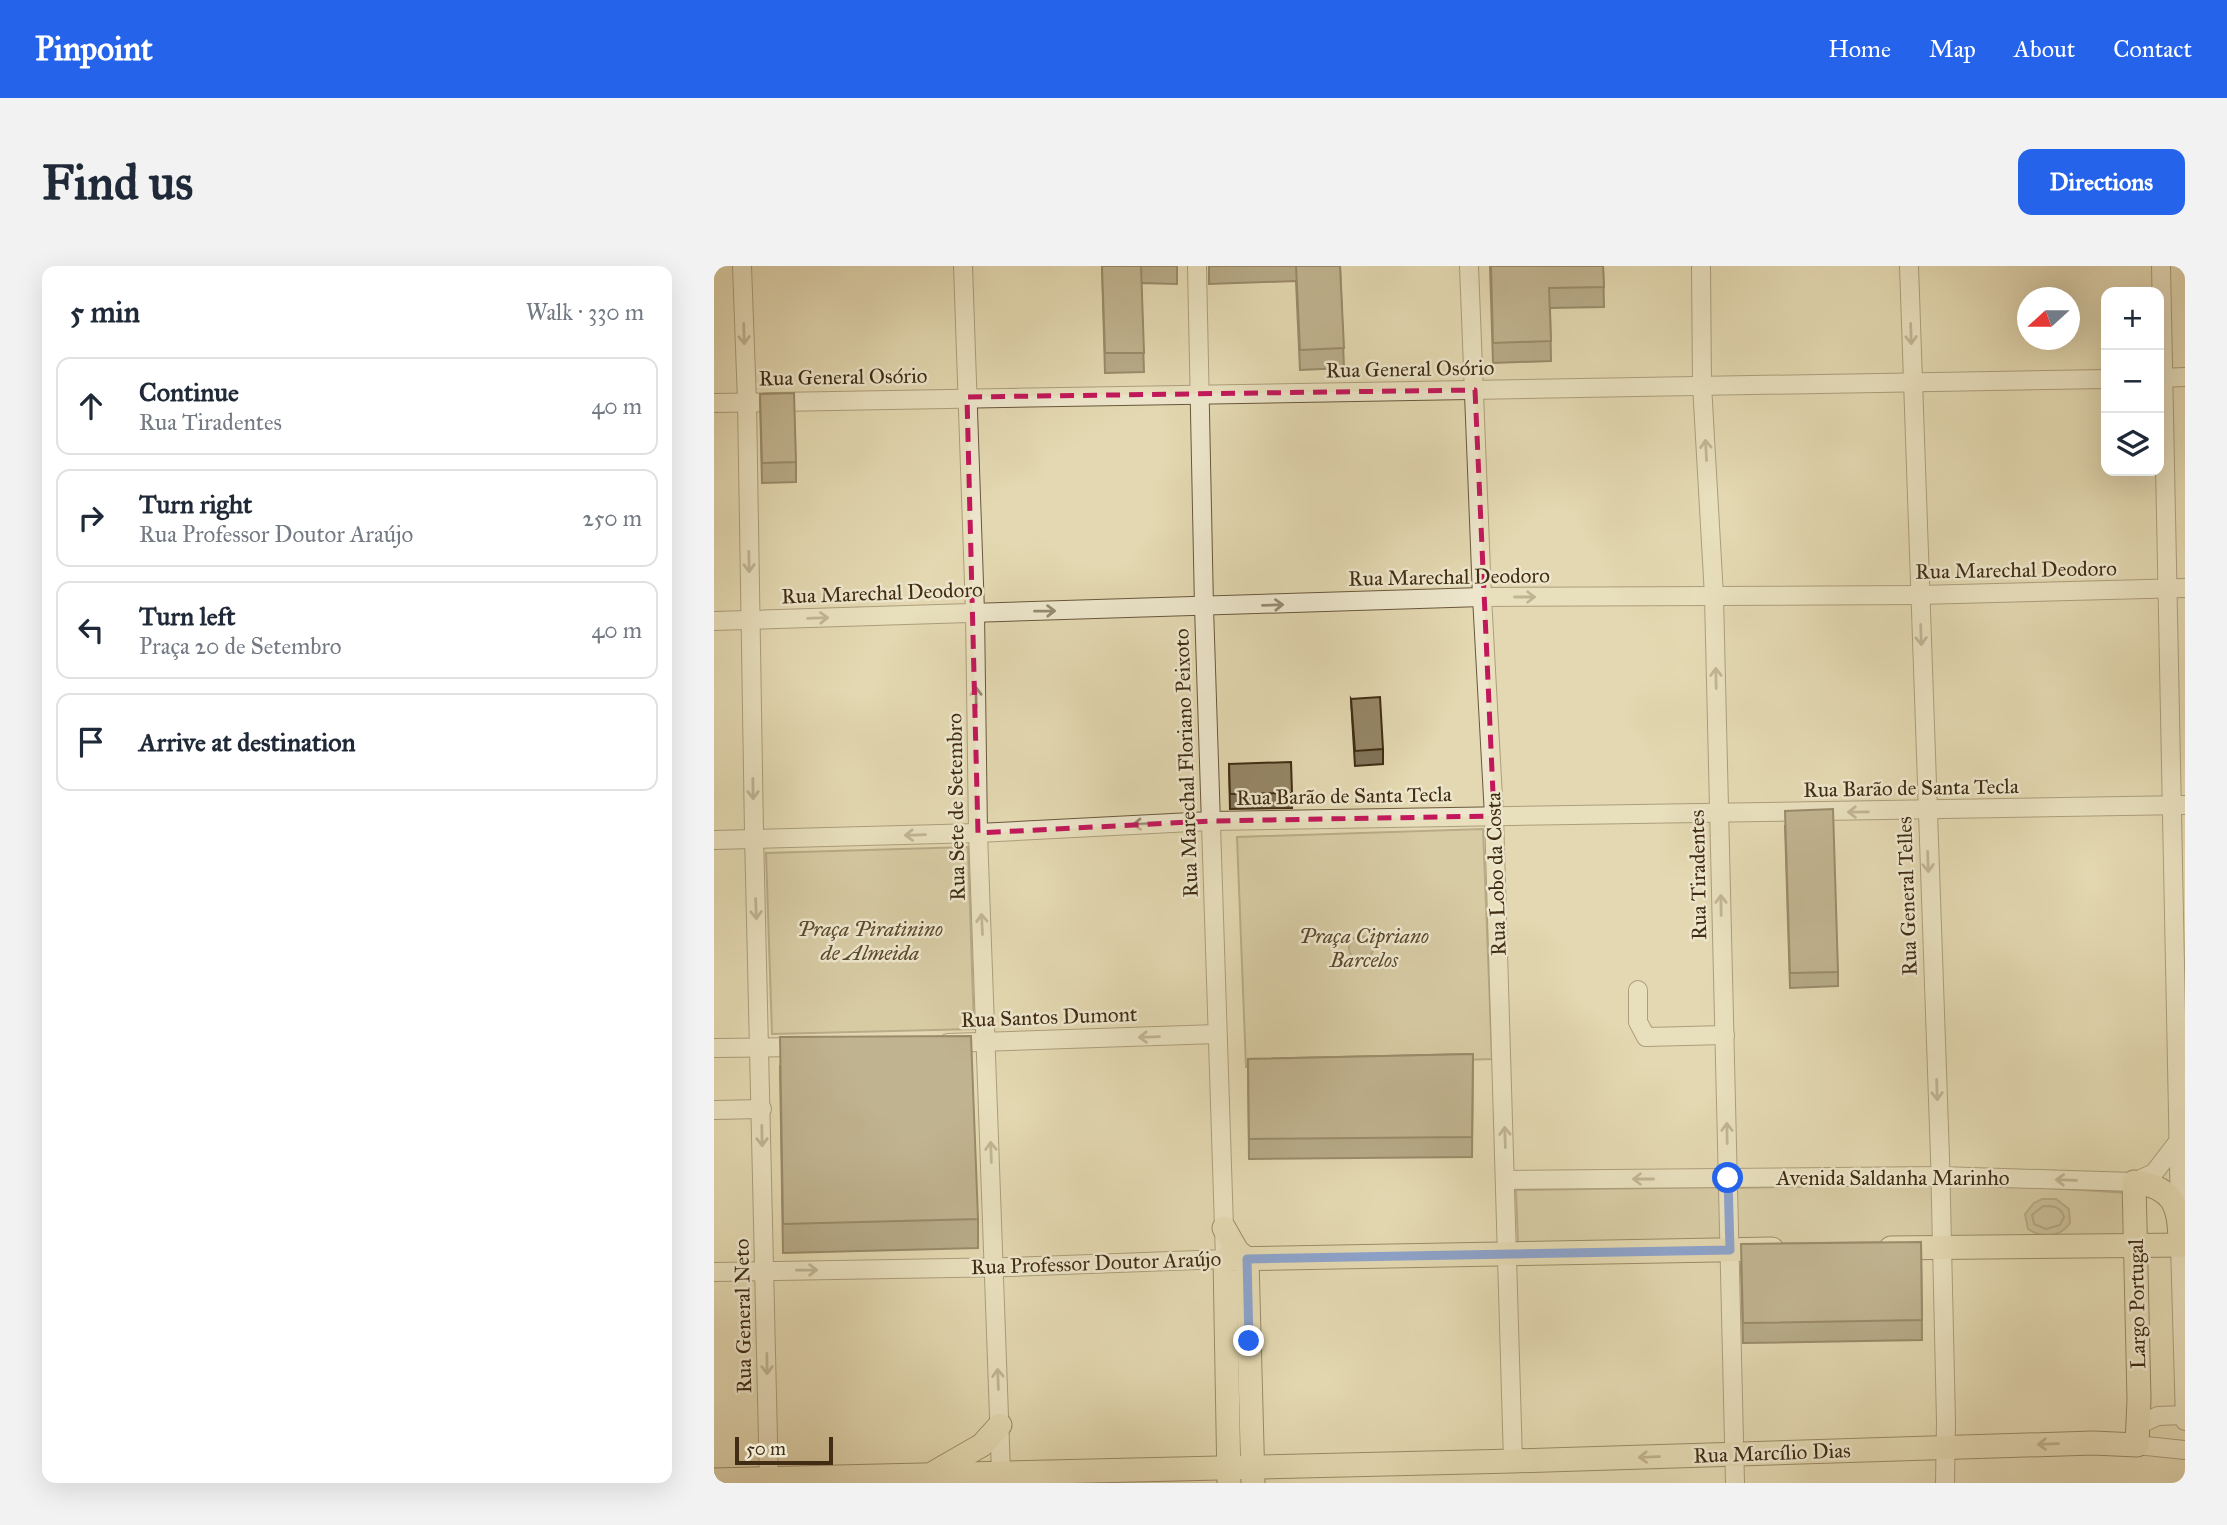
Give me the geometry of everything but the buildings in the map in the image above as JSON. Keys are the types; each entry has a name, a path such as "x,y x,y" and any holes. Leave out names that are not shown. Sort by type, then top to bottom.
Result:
{"main road":[{"name":"Avenida Saldanha Marinho","path":"2134,1182 2151,1184 2162,1190 2171,1199 2180,1216"},
{"name":"Largo Portugal","path":"2130,1438 2137,1246 2134,1182"},
{"path":"1876,1248 2183,1245 2180,1216"},
{"path":"1224,1228 1237,1251 1229,1475"},
{"path":"1730,1250 1796,1249"},
{"name":"Rua Professor Doutor Araújo","path":"1236,1259 1730,1250"},
{"path":"1236,1259 1252,1474"},
{"path":"932,1474 982,1445 1000,1425"},
{"name":"Rua Marcílio Dias","path":"714,1480 769,1481 1001,1472 1229,1475 1513,1472 1734,1454 1945,1448 2130,1438"}],"street":[{"name":"Rua General Neto","path":"742,266 769,1481"},
{"name":"Rua Sete de Setembro","path":"963,266 975,612 978,833 1001,1472"},
{"name":"Rua Marechal Floriano Peixoto","path":"1198,266 1204,607 1224,1228"},
{"name":"Rua Lobo da Costa","path":"1469,266 1494,816 1513,1472"},
{"name":"Rua Tiradentes","path":"1701,266 1702,385 1714,596 1735,1483"},
{"name":"Rua General Telles","path":"1909,266 1940,1176 1945,1483"},
{"path":"2161,266 2161,350"},
{"path":"2164,378 2185,377"},
{"name":"Rua General Osório","path":"714,403 2101,379"},
{"path":"2164,413 2177,589 2177,1143 2180,1216"},
{"name":"Rua Marechal Deodoro","path":"714,621 1482,597 1919,595 2177,589"},
{"name":"Rua Barão de Santa Tecla","path":"714,840 978,833 1211,821 2179,805"},
{"path":"1638,990 1638,1022 1646,1037 1725,1035"},
{"name":"Rua Santos Dumont","path":"933,1044 1217,1034"},
{"path":"714,1048 825,1046"},
{"path":"714,1110 762,1109"},
{"path":"2134,1182 2154,1173 2177,1143"},
{"name":"Avenida Saldanha Marinho","path":"1506,1180 1940,1176 2134,1182"},
{"path":"2183,1245 2185,1421"},
{"name":"Rua Professor Doutor Araújo","path":"714,1272 1236,1259"},
{"path":"2130,1438 2158,1416 2185,1415"},
{"path":"2130,1438 2185,1451"}],"highlighted area":[{"path":"1475,390 1494,816 1211,821 978,833 967,397"}],"green space":[{"name":"Praça Cipriano Barcelos","path":"1483,829 1492,1059 1246,1067 1237,837"},
{"name":"Praça Piratinino de Almeida","path":"968,847 974,1029 772,1034 766,853"},
{"path":"1947,1182 2131,1193 2130,1241 1947,1243"},
{"path":"1935,1183 1936,1241 1738,1244 1736,1188"},
{"path":"1723,1187 1723,1244 1518,1245 1516,1190"}],"water":[{"path":"1361,936 1369,940 1373,948 1369,956 1361,960 1353,956 1349,948 1353,940"},
{"path":"2042,1199 2056,1199 2069,1209 2070,1223 2061,1232 2045,1235 2028,1229 2025,1214 2034,1203"}],"route":[{"path":"1249,1341 1247,1259 1730,1250 1728,1178"}]}
